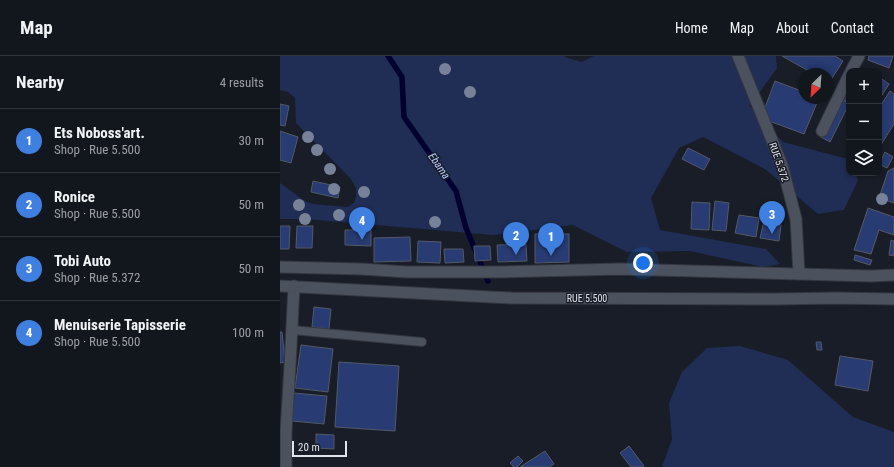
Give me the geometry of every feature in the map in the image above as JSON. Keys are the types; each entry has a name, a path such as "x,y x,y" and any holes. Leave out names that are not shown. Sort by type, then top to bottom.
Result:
{"main road":[{"name":"RUE 5.372","path":"738,56 782,165 796,219 799,274"},
{"path":"853,68 859,56"},
{"path":"822,131 846,81"},
{"path":"280,266 407,272 500,272 620,269 871,276 894,275"},
{"name":"RUE 5.500","path":"280,286 511,298 894,299"},
{"path":"286,467 286,432 294,286"}],"lane":[{"path":"292,330 422,342"}],"shaded area":[{"path":"280,56 565,56 581,62 594,56 776,56 777,68 750,106 783,142 846,158 846,176 856,176 858,180 844,210 818,214 765,169 703,137 679,148 651,198 660,230 766,249 780,264 763,267 690,251 627,252 573,225 493,235 305,219 280,219 280,183 305,201 313,204 347,207 354,203 356,192 350,178 296,123 295,98 288,92 280,90"},
{"path":"740,346 788,360 853,417 894,432 894,467 662,467 672,439 669,403 682,372 707,348"}],"building":[{"path":"782,56 835,56 843,61 834,75 834,68 803,68"},
{"path":"869,56 893,56 889,68 868,60"},
{"path":"882,79 889,84 882,95"},
{"path":"775,81 798,90 798,104 816,104 804,134 761,118"},
{"path":"846,91 846,102 841,99"},
{"path":"890,91 894,94 894,124 882,143 882,104"},
{"path":"838,98 846,102 846,110 830,142 819,136"},
{"path":"280,104 289,106 285,126 280,125"},
{"path":"280,131 298,137 291,163 280,160"},
{"path":"688,148 710,159 704,170 682,159"},
{"path":"885,152 893,157 887,168 882,166 882,158"},
{"path":"894,168 894,203 879,198 888,171"},
{"path":"313,181 340,187 338,198 311,192"},
{"path":"715,201 729,203 726,231 712,230"},
{"path":"692,202 710,203 709,230 691,229"},
{"path":"868,208 894,217 894,235 879,230 871,254 854,250"},
{"path":"739,215 759,218 756,237 735,233"},
{"path":"764,221 781,225 779,241 760,238"},
{"path":"280,226 290,226 289,249 280,249"},
{"path":"297,226 313,226 312,248 296,248"},
{"path":"345,230 371,230 371,246 345,245"},
{"path":"535,234 569,234 569,262 535,263"},
{"path":"410,237 411,261 374,262 374,238"},
{"path":"891,240 894,241 894,256 889,255"},
{"path":"418,241 441,242 440,263 417,262"},
{"path":"526,244 527,261 498,262 497,245"},
{"path":"474,246 490,246 491,260 475,261"},
{"path":"444,249 463,249 464,262 445,263"},
{"path":"855,255 872,260 870,265 854,260"},
{"path":"314,307 331,309 329,329 312,327"},
{"path":"280,332 282,332 285,362 280,363"},
{"path":"816,342 821,342 822,350 817,350"},
{"path":"301,345 333,349 328,392 295,388"},
{"path":"840,356 873,361 868,391 835,385"},
{"path":"339,362 399,366 395,431 335,427"},
{"path":"294,393 327,396 324,424 292,421"},
{"path":"316,434 334,435 334,449 316,448"},
{"path":"629,446 644,466 643,467 631,467 620,453"},
{"path":"545,451 554,464 549,467 520,467"},
{"path":"518,456 523,461 517,467 514,467 510,463"}],"waterway":[{"name":"Ebama","path":"388,56 402,77 404,117 456,191 466,228 488,281"}],"place":[{"name":"Tobi Auto","path":"772,234"},
{"name":"Menuiserie Tapisserie","path":"362,240"},
{"name":"Ronice","path":"516,255"},
{"name":"Ets Noboss'art.","path":"551,256"}]}
